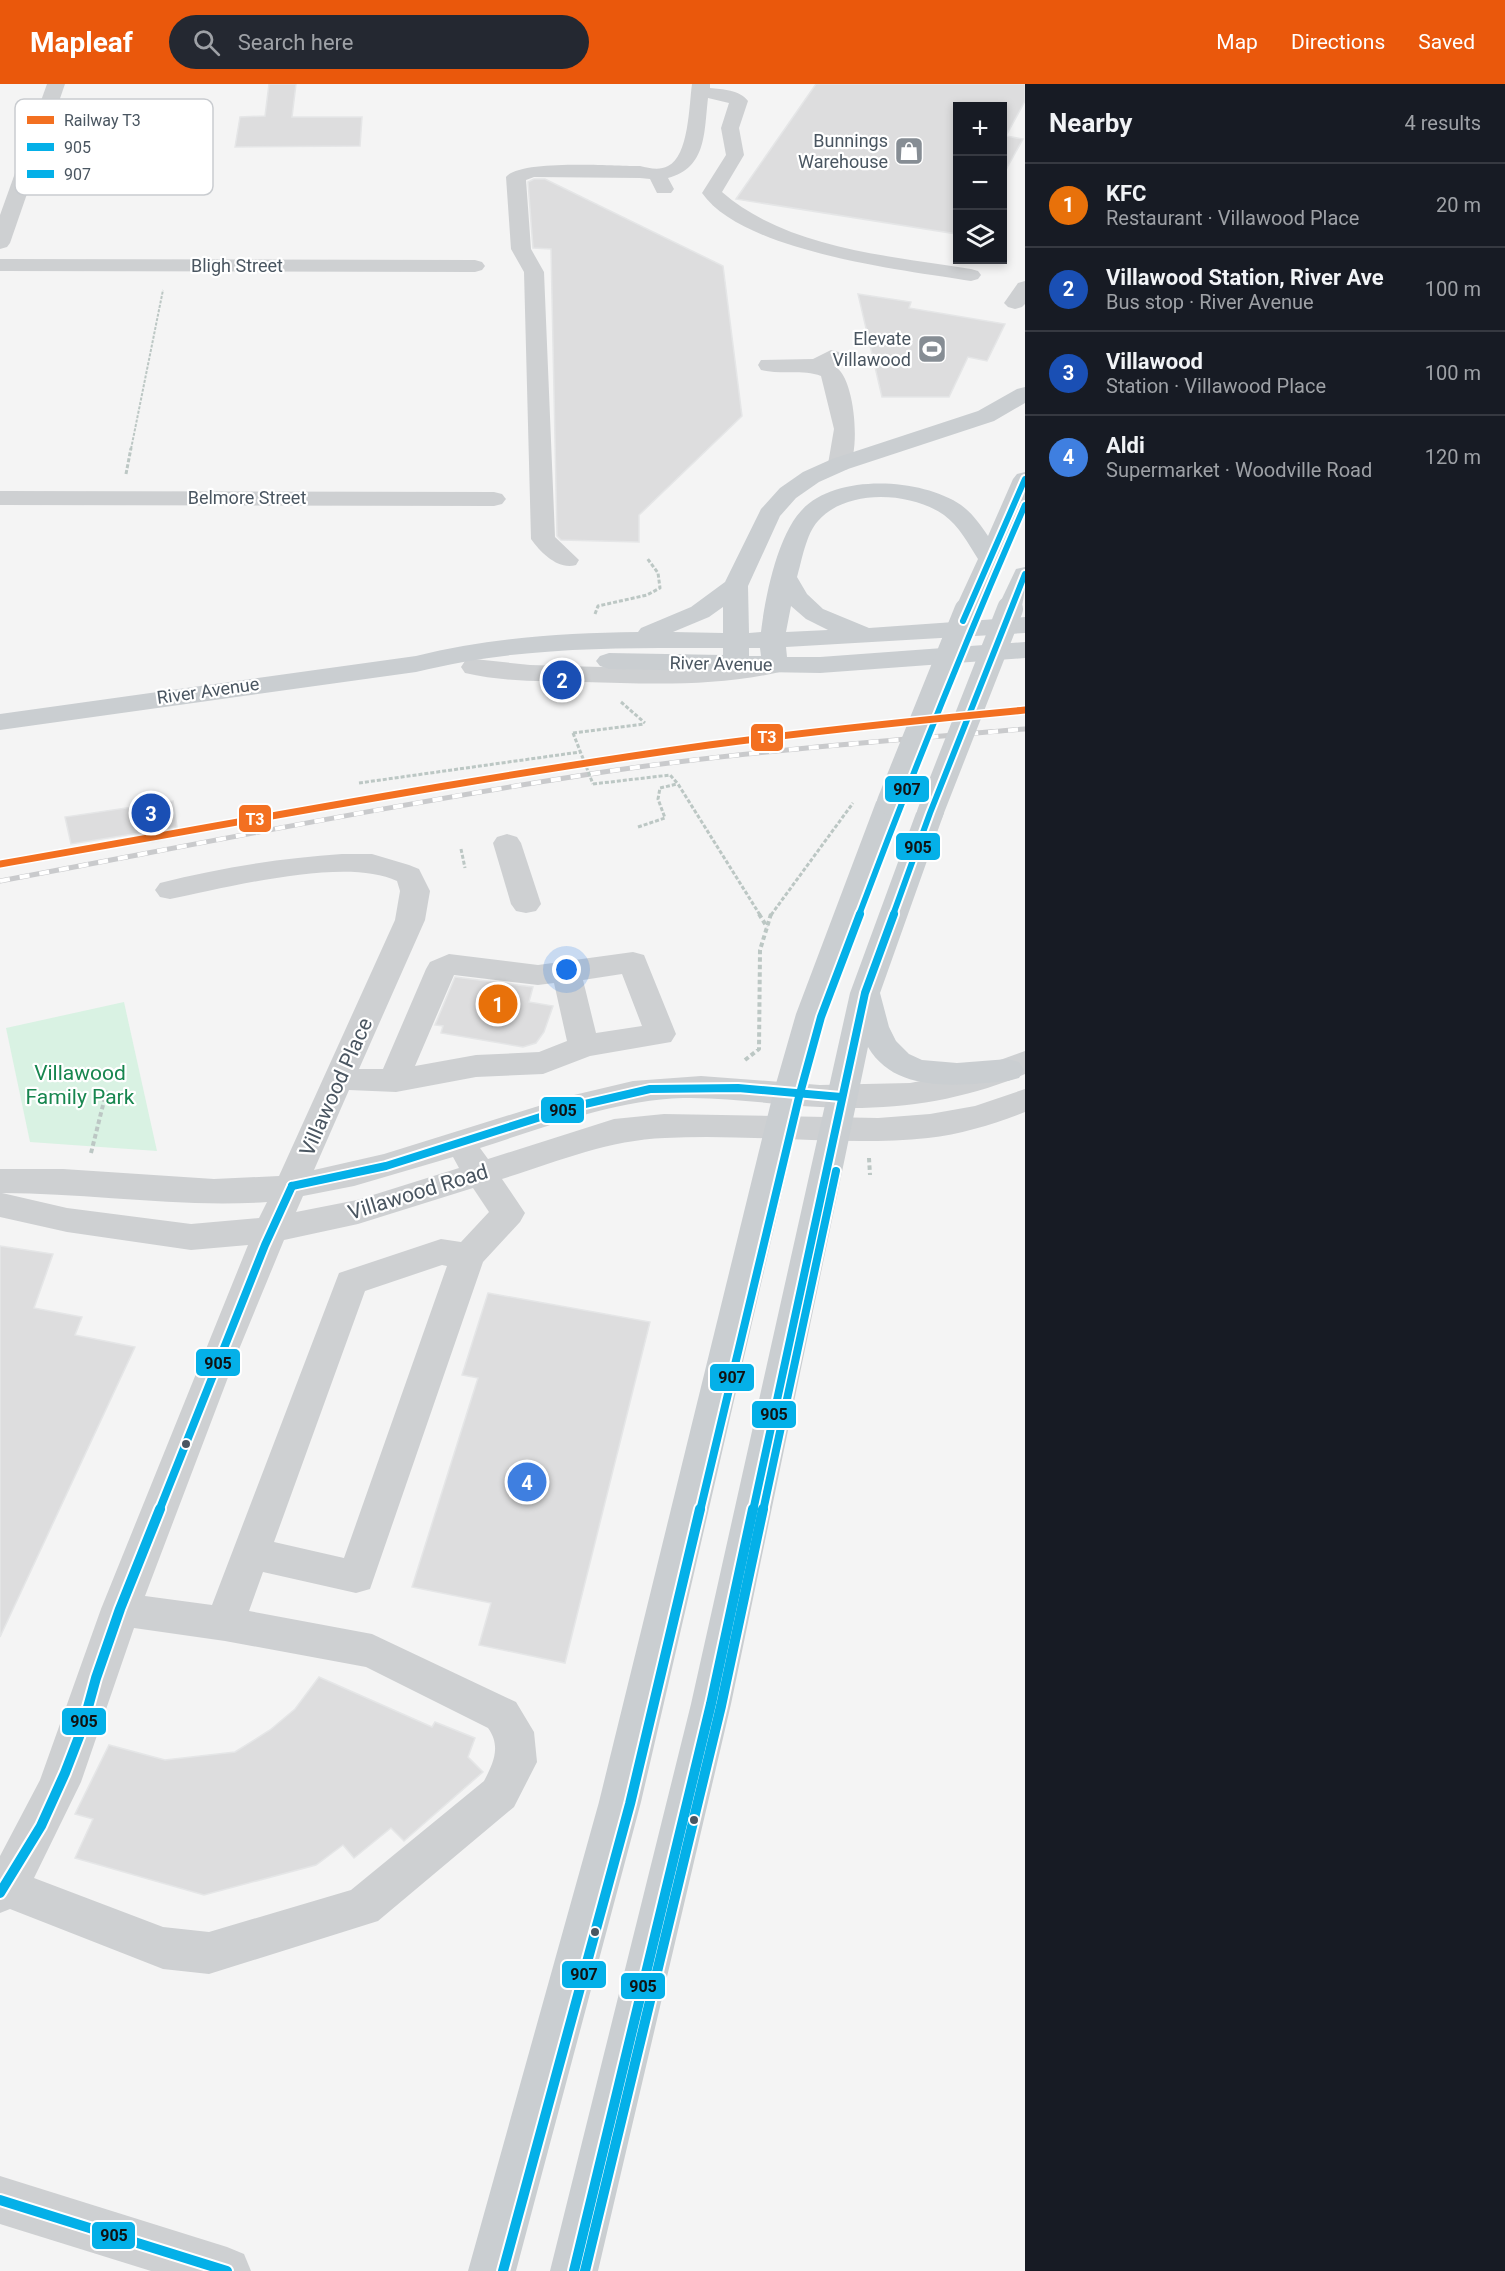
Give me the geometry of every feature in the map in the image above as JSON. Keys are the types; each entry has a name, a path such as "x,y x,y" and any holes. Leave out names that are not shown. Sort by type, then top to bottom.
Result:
{"main road":[{"path":"736,652 736,586 769,514 788,493 811,477 840,464 986,416 1025,394"},
{"path":"492,2271 620,1802 811,1014 890,802 967,611 1025,479"},
{"path":"774,653 778,601 802,528 809,516 823,504 840,496 863,492 908,493 930,499 950,508 964,519 990,559"},
{"path":"574,2271 711,1704 838,1112 866,993 930,813 1017,617 1025,574"},
{"path":"786,579 801,605 825,620 845,628 892,636 1017,617"},
{"path":"631,639 668,627 700,612 736,586"},
{"name":"River Avenue","path":"774,653 892,636"},
{"name":"River Avenue","path":"0,722 416,664 475,649 631,639 736,652"},
{"name":"River Avenue","path":"416,664 474,667 736,652 891,661 1025,650"},
{"path":"866,993 869,1019 878,1039 895,1060 910,1069 942,1075 1016,1066"}],"street":[{"path":"51,99 56,84"},
{"path":"567,560 543,539 534,272 521,249 516,177 532,171 640,172 661,182 676,170 692,151 702,88 739,100 730,128 735,155 711,193 721,204 761,226 813,245 970,275"},
{"path":"0,243 17,195"},
{"name":"Bligh Street","path":"0,265 475,266"},
{"path":"769,365 812,365 828,361 835,352"},
{"path":"812,365 830,372 834,379 845,429 840,464"},
{"name":"Belmore Street","path":"0,498 494,499"},
{"path":"474,667 530,673 683,677 714,675 774,653"},
{"path":"507,843 526,904"},
{"name":"Villawood Place","path":"2,1890 40,1826 65,1773 82,1730 96,1678 120,1609 271,1230 410,920 415,891 410,876 395,868 368,863 320,866 170,890"},
{"path":"339,1079 396,1082 476,1066 543,1063 584,1046 660,1034 633,962 538,975 449,964 441,969 435,981 399,1066 396,1082"},
{"path":"566,972 584,1046"},
{"path":"543,1063 572,1107"},
{"path":"838,1112 975,1083 1016,1066"},
{"name":"Villawood Road","path":"0,1181 82,1182 185,1192 240,1192 292,1186 386,1166 572,1107 650,1089 738,1088 786,1110"},
{"path":"838,1112 889,1128 962,1121 998,1113 1025,1100"},
{"name":"Villawood Road","path":"0,1205 68,1220 191,1237 271,1230 358,1212 582,1139 650,1125 729,1124 786,1110 838,1112"},
{"path":"251,1553 356,1577 468,1256 508,1213 479,1174 460,1142"},
{"path":"225,1624 351,1282 441,1252 468,1256"},
{"path":"2,1890 163,1948 209,1953 363,1906 499,1794 516,1762 514,1732 502,1716 372,1651 225,1624 120,1609"},
{"path":"0,2200 227,2271"}],"path":[{"path":"121,498 168,266"},
{"path":"597,620 595,613 598,606 647,595 660,588 658,573 647,558"},
{"path":"645,723 573,733 593,784 669,775 678,784 767,928"},
{"path":"359,783 580,752"},
{"path":"638,827 665,818 657,799 660,788 678,784"},
{"path":"744,1061 759,1049 760,950 772,912 846,815 856,798"},
{"path":"461,849 465,868"},
{"path":"90,1154 107,1089"}],"green space":[{"name":"Villawood Family Park","path":"124,1002 157,1151 30,1142 6,1028"}],"building":[{"path":"269,84 296,84 292,117 362,117 360,146 235,147 240,117 265,116"},
{"path":"816,84 1025,84 1025,101 1007,134 1007,102 953,102 953,233 736,199"},
{"path":"1007,136 1023,139 1007,168"},
{"path":"534,179 545,179 723,266 742,416 639,515 639,542 561,540 557,536 551,249 533,248 528,182"},
{"name":"Elevate Villawood","path":"858,294 911,302 909,308 1005,324 987,361 968,357 949,397 882,397"},
{"path":"173,801 177,827 71,844 65,817"},
{"path":"455,977 533,987 529,1002 553,1006 544,1032 536,1043 523,1047 441,1033 443,1026 435,1025"},
{"path":"0,1246 53,1254 34,1308 82,1317 75,1335 135,1347 0,1637"},
{"path":"488,1293 650,1322 565,1663 479,1645 491,1603 412,1587 478,1378 462,1375"},
{"path":"319,1677 432,1727 435,1722 475,1738 468,1757 483,1772 404,1841 391,1828 354,1858 343,1845 316,1865 204,1895 75,1858 93,1819 75,1814 109,1745 165,1760 235,1752 270,1730 295,1709"}],"railway":[{"path":"0,881 381,809 610,771 766,752 1025,729"}],"rail line":[{"name":"T3","path":"0,864 620,758 788,735 1025,710"}],"transit line":[{"name":"905","path":"963,621 1025,479"},
{"name":"907","path":"503,2271 630,1804 799,1097 821,1017 900,806 977,615 1025,505"},
{"name":"905","path":"574,2271 711,1704 865,993 930,813 1025,574"},
{"name":"905","path":"292,1186 386,1166 572,1107 650,1089 738,1088 841,1097"},
{"name":"907","path":"585,2271 721,1706 836,1171"},
{"name":"905","path":"0,1893 41,1826 65,1773 82,1729 96,1678 120,1609 265,1245 292,1186"},
{"name":"905","path":"0,2200 227,2271"}],"place":[{"name":"Bunnings Warehouse","path":"909,151"},
{"name":"Elevate Villawood","path":"932,349"},
{"name":"Villawood Station, River Ave","path":"562,680"},
{"name":"Villawood","path":"151,813"},
{"name":"KFC","path":"498,1004"},
{"name":"Aldi","path":"527,1482"}]}
